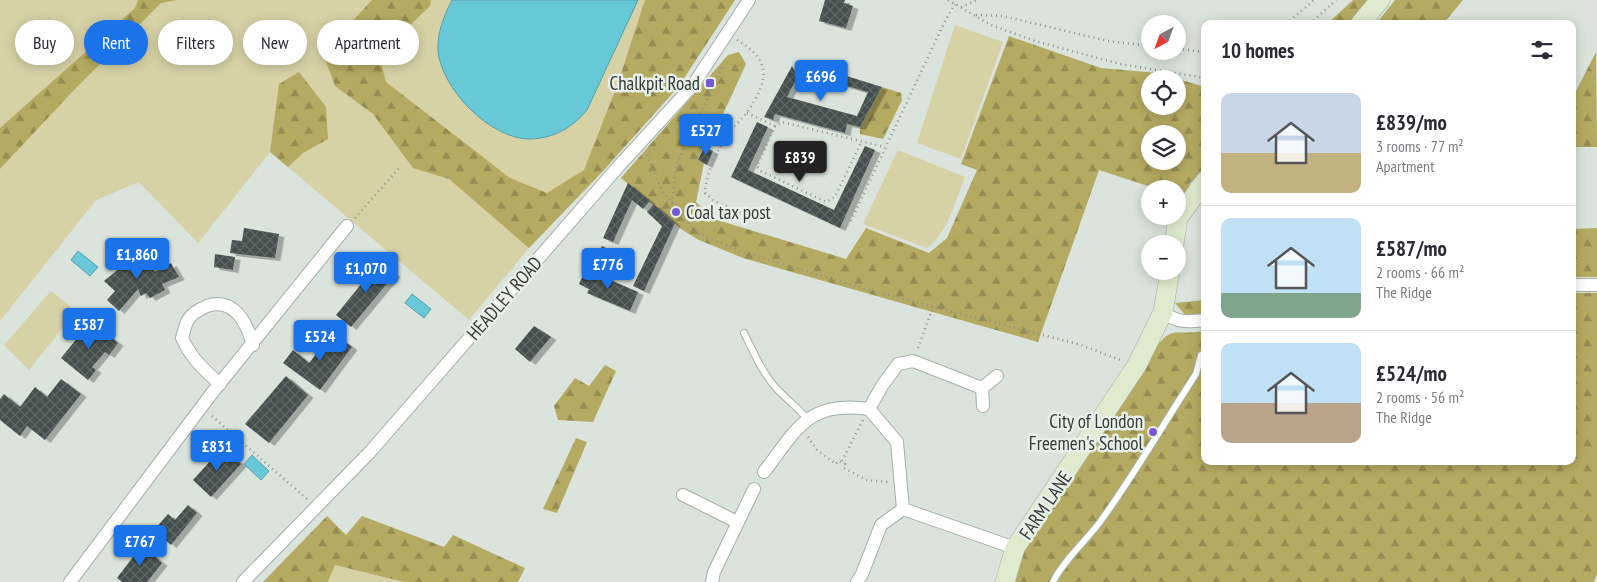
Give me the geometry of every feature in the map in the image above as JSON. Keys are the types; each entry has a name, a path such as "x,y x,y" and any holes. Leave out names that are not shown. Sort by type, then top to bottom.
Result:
{"street":[{"name":"HEADLEY ROAD","path":"243,582 370,452 694,85 749,0"},
{"path":"1363,20 1380,0"},
{"path":"1175,235 1178,218 1201,186"},
{"path":"70,582 202,407 347,226"},
{"name":"FARM LANE","path":"1005,582 1015,548 1137,365 1163,312 1168,280"},
{"path":"1576,285 1597,285"},
{"path":"220,384 198,365 188,352 182,338 189,319 198,309 214,304 229,306 240,314 249,330 253,345"},
{"path":"1163,312 1172,319 1184,322 1201,320"},
{"path":"869,409 882,386 898,364 913,360 982,388"},
{"path":"982,388 997,376"},
{"path":"982,388 983,406"},
{"path":"764,472 804,423 821,410 849,406 869,409 897,442 903,509"},
{"path":"712,582 714,572 754,489"},
{"path":"683,495 737,522"},
{"path":"903,509 1015,548"},
{"path":"857,582 862,574 880,525 903,509"}],"lane":[{"path":"744,333 763,369 776,388 796,405 804,423"},
{"path":"1053,582 1058,571 1100,521 1125,484 1196,374 1201,356"}],"path":[{"path":"948,0 991,25 1036,42 1120,64 1201,77"},
{"path":"851,221 945,21 955,4 954,0"},
{"path":"961,7 977,0"},
{"path":"1291,20 1314,0"},
{"path":"1314,20 1336,0"},
{"path":"974,15 1003,16 1108,40 1141,45"},
{"path":"728,35 748,46 761,59 765,80 747,113 727,135 706,178 705,193 714,201 758,220"},
{"path":"1186,50 1201,52"},
{"path":"672,203 676,166 724,64"},
{"path":"747,113 775,126"},
{"path":"862,141 835,197 826,202 760,171 757,166 775,126 782,122 862,141 886,147"},
{"path":"642,142 662,190 696,232 742,252 933,307 1078,344 1137,365"},
{"path":"347,226 401,166"},
{"path":"913,360 933,307"},
{"path":"202,407 316,507"},
{"path":"842,461 869,409"},
{"path":"804,423 817,450 836,464 838,460 842,461"},
{"path":"842,461 845,464 844,468 866,480 884,483 899,479"}],"shaded area":[{"path":"0,0 735,0 679,86 603,171 529,248 469,320 270,152 198,243 139,182 96,200 0,321"},
{"path":"955,25 1003,42 961,159 917,143"},
{"path":"898,150 965,177 946,225 934,242 927,248 863,224"},
{"path":"51,291 76,311 29,370 4,345"},
{"path":"335,565 404,582 328,582"}],"green space":[{"path":"138,0 177,0 161,3 144,20 122,20 135,8"},
{"path":"372,0 431,0 430,6 415,20 354,20"},
{"path":"645,0 735,0 679,86 603,171 529,248 449,179 413,168 373,114 335,86 327,65 382,65 386,82 510,178 547,193 584,170 617,86"},
{"path":"1353,0 1369,0 1353,20 1331,20"},
{"path":"1395,0 1463,0 1446,20 1379,20"},
{"path":"1009,36 1101,68 1141,72 1141,115 1186,115 1186,81 1201,86 1201,173 1190,183 1186,195 1186,180 1141,180 1141,184 1099,170 1038,342 743,258 699,240 681,229 621,178 728,55 739,52 746,64 707,149 703,147 698,160 704,163 696,202 714,219 846,259 866,228 929,253 947,238 977,170 961,164"},
{"path":"1596,52 1597,147 1576,147 1576,91"},
{"path":"84,53 84,65 99,65 0,169 0,128 71,65 74,65 74,62"},
{"path":"299,72 326,107 328,139 303,153 288,167 270,152 279,84"},
{"path":"882,87 901,93 902,100 883,139 860,134 860,127"},
{"path":"1597,228 1597,277 1576,277 1576,229"},
{"name":"City of London Freemen's School","path":"1576,293 1597,293 1597,574 1594,582 1012,582 1029,538 1148,356 1169,335 1201,331 1201,465 1576,465"},
{"path":"1201,300 1201,314 1186,316 1175,303"},
{"path":"605,365 616,371 593,422 558,420 554,406 575,378 589,386"},
{"path":"576,438 587,442 557,513 543,509"},
{"path":"327,516 346,535 362,516 444,547 453,535 525,568 518,582 404,582 335,565 328,582 263,582"}],"water":[{"path":"452,0 638,0 587,110 576,122 556,134 531,139 516,137 500,131 485,122 471,110 449,81 442,66 438,44 442,24"},
{"path":"78,251 98,267 90,276 71,260"},
{"path":"412,294 431,309 424,318 405,303"},
{"path":"252,455 269,471 261,480 244,464"}],"building":[{"path":"825,0 845,0 844,3 853,6 846,28 819,21"},
{"path":"808,64 882,87 860,127 847,124 845,133 775,114 773,120 764,117 792,66 798,76 787,97 857,116 868,92 805,74"},
{"path":"757,122 768,127 748,170 834,210 865,146 875,150 840,228 731,177"},
{"path":"704,147 713,151 707,165 698,160"},
{"path":"628,183 650,201 643,209 632,200 613,242 603,238"},
{"path":"654,204 675,223 644,291 633,286 662,226 647,212"},
{"path":"244,228 279,234 275,258 230,253 232,240 242,241"},
{"path":"602,246 610,250 603,266 594,263"},
{"path":"123,251 130,263 144,255 155,272 171,263 179,277 162,284 165,290 150,298 146,293 141,296 138,289 119,311 107,300 115,291 104,281 120,268 114,257"},
{"path":"215,254 235,257 233,270 214,267"},
{"path":"380,261 395,274 351,327 336,315"},
{"path":"587,267 600,272 599,275 638,292 630,311 587,293 589,289 579,284"},
{"path":"91,321 118,343 109,355 105,352 92,367 96,370 88,380 61,358"},
{"path":"534,326 551,337 530,362 515,349"},
{"path":"333,333 352,347 320,390 283,363 293,350 309,363"},
{"path":"286,376 308,395 269,443 245,424"},
{"path":"61,379 81,394 45,440 27,426 20,436 0,420 0,399 4,394 20,407 35,387 47,397"},
{"path":"223,447 241,464 211,497 193,480"},
{"path":"188,505 197,513 171,545 154,530 168,514 175,520"},
{"path":"142,545 162,563 147,582 122,582 117,578"}],"place":[{"name":"Chalkpit Road","path":"710,83"},
{"name":"Coal tax post","path":"676,212"},
{"name":"City of London Freemen's School","path":"1153,432"}]}
